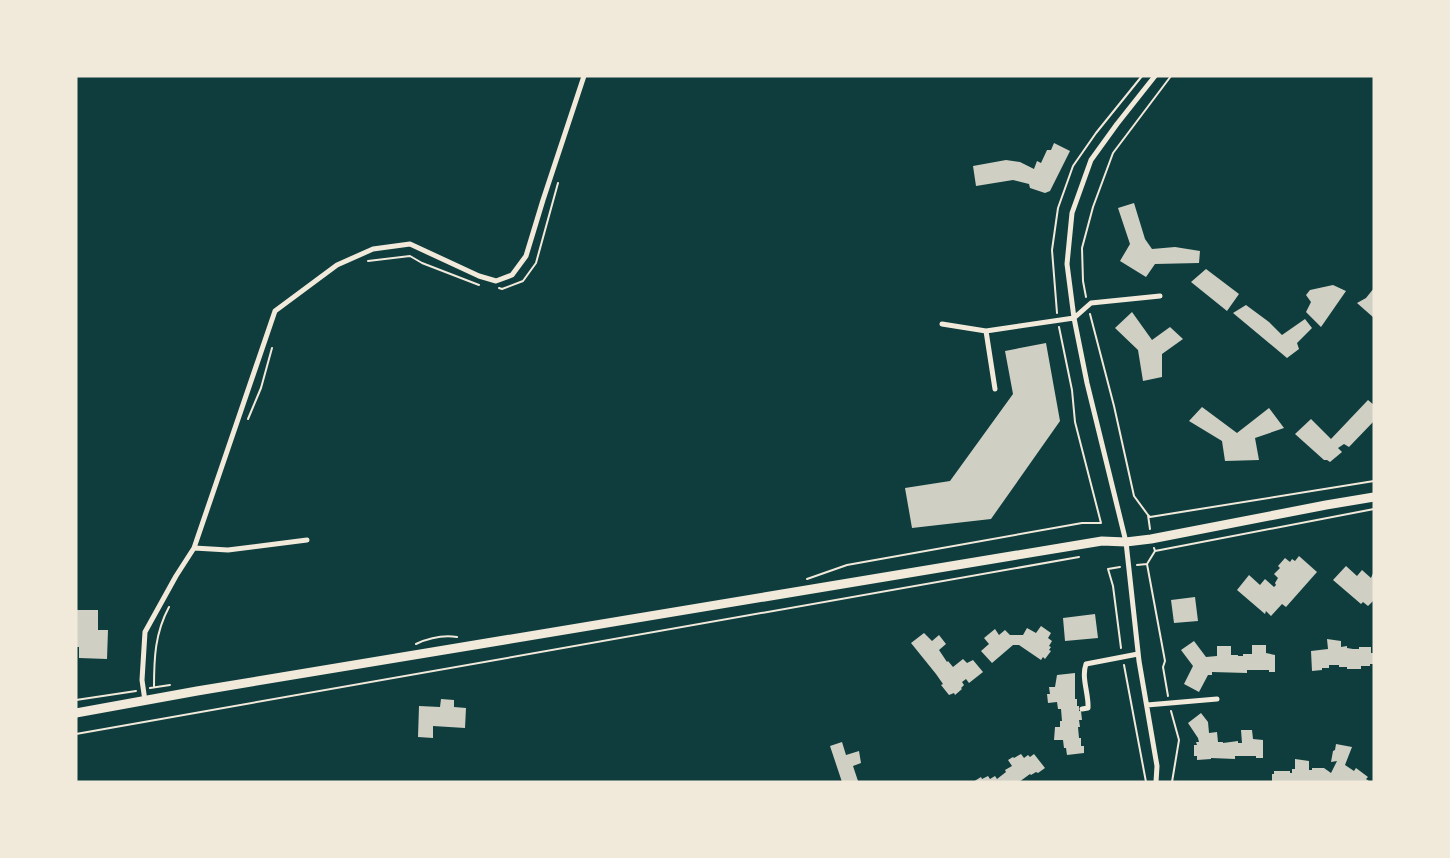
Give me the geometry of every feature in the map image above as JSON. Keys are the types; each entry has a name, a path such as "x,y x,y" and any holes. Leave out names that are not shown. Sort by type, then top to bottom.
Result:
{"main road":[{"path":"76,713 882,576 1102,541 1126,542 1151,539 1374,497"}],"street":[{"path":"145,701 142,680 145,632 194,548 275,311 337,265 373,249 410,244 496,282 512,275 526,256 584,76"},
{"path":"1155,76 1091,160 1072,213 1068,264 1074,318 1086,383 1126,542 1138,654 1157,766 1156,782"},
{"path":"942,324 986,331 1074,318 1091,302 1160,296"},
{"path":"986,331 995,389"},
{"path":"194,548 228,550 307,540"},
{"path":"1082,710 1088,708 1089,702 1084,670 1086,664 1138,654"},
{"path":"1147,705 1218,699"}],"path":[{"path":"1171,76 1112,153 1093,207 1082,248 1083,281 1088,305 1134,496 1150,517 1374,481"},
{"path":"494,288 502,289 523,281 536,263 559,180"},
{"path":"362,263 370,260 410,256 422,263 476,285 485,286"},
{"path":"247,421 261,388 273,342"},
{"path":"800,580 847,565 1082,523 1101,523 1075,422"},
{"path":"1172,782 1179,740 1169,703 1163,667 1165,660 1147,564 1154,551 1374,510"},
{"path":"76,734 1079,557"},
{"path":"1108,569 1113,586 1126,685 1142,755 1146,782"},
{"path":"169,606 160,623 154,658 154,688 173,684"},
{"path":"412,645 425,640 450,636 456,637"},
{"path":"76,700 132,691"}],"building":[{"path":"1054,143 1070,151 1050,191 1045,193 1030,188 1029,184 1013,180 976,186 973,166 1006,160 1020,162 1034,169 1037,161 1041,163 1047,150 1051,150"},
{"path":"1134,203 1145,239 1152,249 1175,247 1200,251 1199,263 1155,264 1146,277 1120,261 1130,244 1118,208"},
{"path":"1206,269 1239,294 1227,311 1191,282"},
{"path":"1333,285 1346,291 1321,327 1306,312 1311,302 1306,295 1310,290"},
{"path":"1374,288 1374,318 1357,303 1366,298"},
{"path":"1246,305 1269,322 1282,335 1305,319 1312,328 1297,343 1299,349 1287,358 1233,313"},
{"path":"1132,312 1152,340 1170,327 1183,339 1162,354 1162,377 1143,381 1138,350 1115,328"},
{"path":"1046,343 1060,421 991,519 912,528 905,488 950,481 1013,394 1005,351"},
{"path":"1368,400 1374,405 1374,421 1349,447 1344,444 1338,448 1342,452 1330,462 1324,460 1295,434 1311,419 1331,439"},
{"path":"1202,407 1237,433 1269,408 1284,428 1255,438 1259,460 1225,461 1222,441 1189,421"},
{"path":"1299,556 1317,572 1286,607 1282,604 1271,616 1266,611 1265,614 1237,590 1249,575 1260,585 1265,579 1274,587 1278,578 1274,574 1280,568 1278,566 1285,558 1290,562 1292,559 1295,561"},
{"path":"1346,566 1357,576 1362,570 1371,578 1374,571 1374,600 1368,606 1363,602 1361,604 1333,580"},
{"path":"1195,597 1198,621 1174,623 1171,600"},
{"path":"76,610 98,610 98,630 108,630 107,659 79,658 79,647 76,647"},
{"path":"1095,614 1098,638 1065,641 1063,618"},
{"path":"1041,626 1051,633 1048,638 1052,641 1049,646 1051,651 1045,659 1043,657 1041,660 1019,645 1013,645 992,663 981,651 989,644 984,638 995,629 999,635 1005,630 1010,635 1023,635 1027,628 1036,633"},
{"path":"924,633 932,641 939,635 946,644 939,650 953,667 963,659 967,663 973,660 983,672 969,683 966,679 962,682 964,685 962,689 955,695 954,693 949,695 941,685 943,684 936,674 911,643"},
{"path":"1327,639 1341,641 1341,647 1347,646 1347,648 1359,649 1359,647 1371,647 1371,653 1374,653 1374,664 1361,666 1361,669 1347,669 1347,667 1339,667 1339,665 1329,665 1329,668 1312,671 1311,651 1328,649"},
{"path":"1194,641 1206,657 1217,656 1217,646 1231,646 1231,655 1243,656 1243,654 1252,654 1252,645 1266,645 1266,653 1275,655 1275,672 1269,672 1269,670 1247,670 1247,673 1212,672 1212,675 1208,675 1199,692 1184,684 1193,666 1181,650"},
{"path":"1075,673 1075,699 1077,699 1079,711 1081,711 1082,720 1079,720 1079,738 1081,738 1081,746 1084,746 1084,753 1067,755 1063,740 1054,740 1055,727 1060,727 1060,721 1062,721 1061,709 1058,709 1057,702 1048,703 1047,694 1050,694 1049,687 1055,687 1057,675"},
{"path":"441,699 454,700 454,707 466,708 465,728 433,726 433,738 418,737 419,706 440,707"},
{"path":"1201,713 1208,722 1209,733 1217,732 1218,742 1238,741 1238,743 1242,743 1241,730 1252,730 1253,739 1263,740 1263,758 1235,756 1235,759 1211,758 1197,760 1197,756 1194,756 1194,745 1197,745 1196,742 1199,742 1188,723"},
{"path":"842,742 846,755 859,751 861,763 853,766 858,781 842,782 830,746"},
{"path":"1336,744 1352,747 1345,765 1354,771 1356,768 1368,777 1366,779 1368,782 1272,782 1274,771 1290,771 1292,773 1292,769 1295,769 1295,759 1309,761 1309,770 1312,770 1312,768 1324,768 1331,773 1337,761 1331,762"},
{"path":"1021,754 1024,758 1034,754 1045,768 1038,773 1030,774 1019,782 973,782 981,777 982,779 988,776 990,779 995,776 997,779 1006,772 1005,770 1012,766 1008,760"}]}
